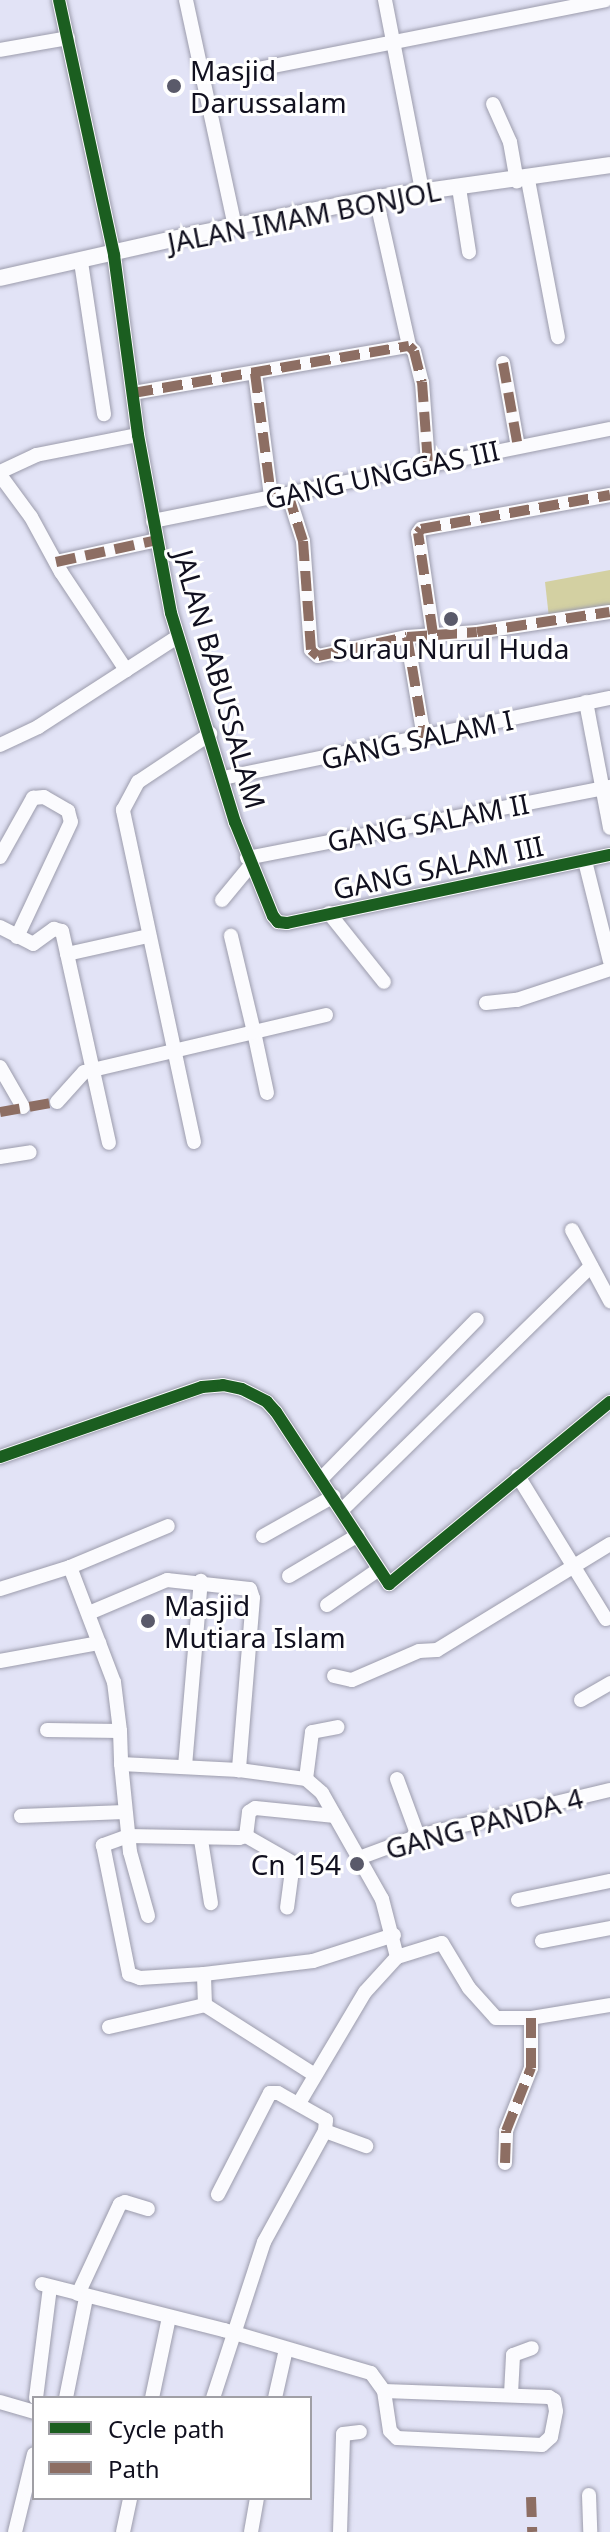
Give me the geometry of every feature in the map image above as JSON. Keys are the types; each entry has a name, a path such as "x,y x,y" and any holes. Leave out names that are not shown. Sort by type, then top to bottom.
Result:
{"main road":[{"name":"JALAN IMAM BONJOL","path":"0,278 376,198 522,180 610,165"}],"street":[{"name":"JALAN BABUSSALAM","path":"59,0 114,255 138,435 177,637 248,862 276,920"},
{"path":"186,0 235,226"},
{"path":"385,0 422,191"},
{"path":"258,69 605,0"},
{"path":"0,50 68,38"},
{"path":"493,104 522,180 558,337"},
{"path":"459,188 469,252"},
{"path":"376,198 409,346 414,351 422,382 428,463"},
{"path":"81,262 104,414"},
{"path":"133,393 409,346"},
{"path":"503,363 518,447"},
{"path":"255,373 271,497"},
{"name":"GANG UNGGAS III","path":"153,521 428,463 610,429"},
{"path":"126,670 56,562 31,517 0,473 36,455 138,435"},
{"path":"288,494 303,541 311,650 315,655 407,637 610,612"},
{"path":"433,634 419,530 610,495"},
{"path":"56,562 157,540"},
{"path":"0,745 38,727 177,637"},
{"path":"407,637 424,738"},
{"name":"GANG SALAM I","path":"223,778 610,698"},
{"path":"586,702 606,788 610,828"},
{"path":"194,1142 124,820 127,797 157,767 210,734"},
{"name":"GANG SALAM II","path":"248,862 606,788"},
{"path":"0,857 5,843 33,798 44,797 70,815 71,822 17,937"},
{"name":"GANG SALAM III","path":"276,920 287,923 610,855"},
{"path":"585,861 610,961"},
{"path":"222,900 248,862"},
{"path":"329,913 384,982"},
{"path":"0,927 17,937 38,943 57,928 63,933 109,1143"},
{"path":"67,954 148,936"},
{"path":"231,936 267,1093"},
{"path":"486,1003 517,1000 610,969"},
{"path":"57,1102 75,1078 92,1070 326,1015"},
{"path":"0,1067 23,1107"},
{"path":"0,1157 30,1152"},
{"path":"572,1230 610,1301"},
{"path":"343,1509 591,1266"},
{"path":"321,1479 477,1319"},
{"path":"0,1457 202,1387 223,1385 267,1402 343,1509 389,1584 610,1402"},
{"path":"518,1476 606,1619"},
{"path":"263,1536 334,1496"},
{"path":"0,1589 70,1567 168,1526"},
{"path":"289,1576 358,1535"},
{"path":"334,1676 352,1680 419,1651 437,1650 610,1544"},
{"path":"70,1567 117,1693 128,1836 148,1916"},
{"path":"327,1605 379,1569"},
{"path":"89,1613 167,1580 245,1586 253,1598 239,1770"},
{"path":"185,1766 201,1581"},
{"path":"0,1661 99,1643"},
{"path":"581,1700 610,1683"},
{"path":"306,1779 312,1732 338,1727"},
{"path":"47,1730 120,1731"},
{"path":"121,1764 239,1770 306,1779 322,1793 382,1899 394,1935 397,1957"},
{"path":"397,1779 418,1836"},
{"name":"GANG PANDA 4","path":"359,1858 418,1836 610,1790"},
{"path":"246,1836 249,1812 255,1808 335,1816"},
{"path":"21,1816 125,1812"},
{"path":"287,1908 293,1863 246,1836 201,1840 128,1836 105,1843 102,1848 129,1974 140,1978 204,1974 331,1957 394,1935"},
{"path":"201,1840 211,1903"},
{"path":"518,1900 610,1881"},
{"path":"542,1941 610,1928"},
{"path":"299,2103 365,1992 397,1957 442,1943 469,1988 492,2015 501,2019 531,2018 610,2005"},
{"path":"204,1974 205,2005"},
{"path":"109,2027 205,2005 315,2075"},
{"path":"505,2163 506,2131 531,2068 531,2018"},
{"path":"214,2396 264,2242 325,2131 325,2118 299,2103 270,2093 218,2194"},
{"path":"325,2131 366,2146"},
{"path":"66,2396 82,2296 120,2204 125,2202 148,2209"},
{"path":"36,2396 46,2285 371,2373 384,2391 390,2431 397,2438 540,2445 548,2442 556,2411 554,2400 511,2394 384,2391"},
{"path":"152,2396 169,2317"},
{"path":"511,2394 513,2355 532,2348"},
{"path":"275,2396 286,2349"},
{"path":"0,2402 32,2410"},
{"path":"340,2532 343,2434 360,2432"},
{"path":"15,2532 32,2462"},
{"path":"589,2495 590,2532"},
{"path":"123,2532 130,2500"},
{"path":"251,2532 257,2500"}],"shaded area":[{"path":"610,570 610,607 549,618 545,582"}],"marked path":[{"path":"133,393 409,346 414,351 422,382 428,463"},
{"path":"503,363 518,447"},
{"path":"255,373 271,497"},
{"path":"288,494 303,541 311,650 318,656 407,637 477,632 610,612"},
{"path":"433,634 418,533 421,529 610,495"},
{"path":"56,562 157,540"},
{"path":"407,637 424,738"},
{"path":"0,1112 57,1102"},
{"path":"505,2163 506,2131 531,2068 531,2018"},
{"path":"531,2497 532,2532"}],"cycle path":[{"path":"59,0 114,255 138,435 171,613 235,822 273,916 278,922 287,923 610,855"},
{"path":"0,1457 202,1387 223,1385 242,1389 267,1402 276,1412 389,1584 610,1402"}],"place":[{"name":"Masjid Darussalam","path":"174,86"},
{"name":"Surau Nurul Huda","path":"451,619"},
{"name":"Masjid Mutiara Islam","path":"148,1621"},
{"name":"Cn 154","path":"357,1864"}]}
